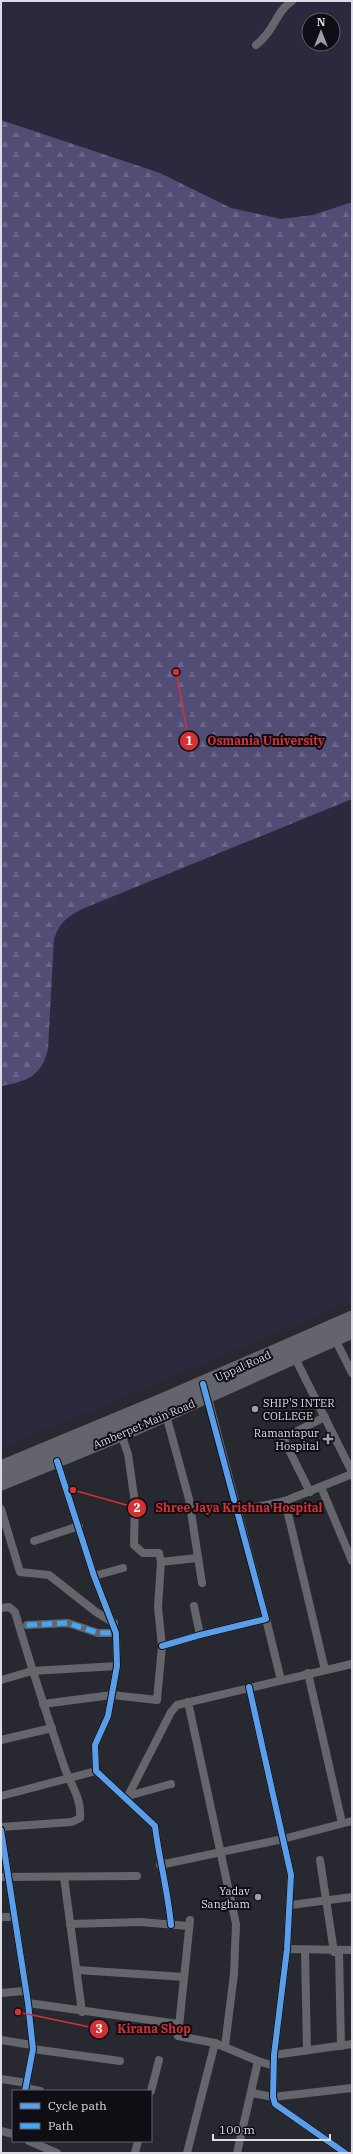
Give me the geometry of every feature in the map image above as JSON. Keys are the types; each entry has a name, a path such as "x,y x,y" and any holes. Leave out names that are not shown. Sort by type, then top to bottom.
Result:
{"highway":[{"name":"Uppal Road","path":"1,1468 205,1390 352,1318"},
{"name":"Amberpet Main Road","path":"1,1484 166,1415 205,1390 294,1356 352,1331"}],"street":[{"path":"256,45 271,31 281,12 292,1"},
{"path":"335,1338 352,1373"},
{"path":"238,1511 285,1501 310,1492 352,1473 294,1356"},
{"path":"205,1390 238,1511 281,1680"},
{"path":"166,1415 189,1499 202,1583"},
{"path":"310,1492 283,1438 325,1418"},
{"path":"43,1704 112,1695 157,1700 162,1646 158,1607 161,1562 159,1553 144,1553 134,1545 135,1503 128,1454 121,1434"},
{"path":"58,1461 94,1576 114,1623 116,1633 117,1666 108,1716 95,1745 96,1771 126,1797 155,1826 160,1865 169,1894 171,1925"},
{"path":"321,1487 349,1547 352,1561"},
{"path":"285,1501 325,1670"},
{"path":"1,1509 20,1572 49,1574 96,1612 114,1623"},
{"path":"34,1541 78,1526"},
{"path":"161,1562 197,1558"},
{"path":"94,1576 123,1568"},
{"path":"194,1606 200,1634"},
{"path":"1,1608 9,1607 15,1612 43,1704 69,1779 79,1799 81,1809 80,1818 77,1821 64,1824 1,1828 5,1877 13,1917 24,1991 28,2003 32,2047 26,2087"},
{"path":"162,1646 200,1634 266,1619"},
{"path":"27,1625 68,1623 98,1633 116,1633"},
{"path":"126,1797 171,1712 177,1705 352,1664"},
{"path":"1,1680 32,1671 117,1666"},
{"path":"308,1674 342,1823"},
{"path":"249,1687 291,1875 291,1905 274,2055 273,2097 275,2104 345,2153"},
{"path":"188,1702 236,1924 234,1974 225,2046"},
{"path":"1,1740 52,1728"},
{"path":"1,1796 96,1771"},
{"path":"126,1797 171,1784"},
{"path":"160,1865 220,1851 283,1839 352,1821"},
{"path":"320,1860 325,1901 336,1951 341,2046"},
{"path":"5,1877 137,1876"},
{"path":"64,1877 82,2012"},
{"path":"291,1905 352,1896"},
{"path":"1,1918 13,1917"},
{"path":"70,1924 140,1922 171,1925 190,1923 178,2036 215,2042 258,2061 274,2066"},
{"path":"287,1949 304,1951 352,1950"},
{"path":"304,1951 308,2050"},
{"path":"77,1970 184,1977"},
{"path":"1,1993 24,1991"},
{"path":"28,2003 82,2012 179,2024"},
{"path":"1,2040 32,2047 120,2061"},
{"path":"187,2153 215,2042"},
{"path":"274,2055 352,2044"},
{"path":"151,2090 159,2060"},
{"path":"237,2153 252,2093 258,2061"},
{"path":"1,2079 36,2090"},
{"path":"252,2093 273,2097 352,2088"},
{"path":"1,2131 12,2134"},
{"path":"31,2142 57,2153"},
{"path":"135,2153 138,2142"}],"shaded area":[{"path":"1,1 352,1 352,1301 1,1449"}],"green space":[{"path":"1,120 160,173 231,208 281,219 313,215 352,202 352,799 82,909 68,918 61,924 54,939 48,1049 42,1066 37,1072 25,1080 1,1086"}],"marked path":[{"path":"27,1625 68,1623 98,1633 116,1633"}],"cycle path":[{"path":"162,1646 266,1619 203,1384"},
{"path":"57,1461 94,1576 116,1633 117,1666 108,1716 95,1745 96,1771 155,1826 171,1925"},
{"path":"249,1687 291,1875 287,1949 274,2055 273,2097 275,2104 345,2153"},
{"path":"1,1830 28,2003 33,2049 25,2090"}],"place":[{"name":"Osmania University","path":"176,672"},
{"name":"SHIP'S INTER COLLEGE","path":"255,1409"},
{"name":"Ramantapur Hospital","path":"328,1439"},
{"name":"Shree Jaya Krishna Hospital","path":"73,1490"},
{"name":"Yadav Sangham","path":"258,1897"},
{"name":"Kirana Shop","path":"18,2012"}]}
